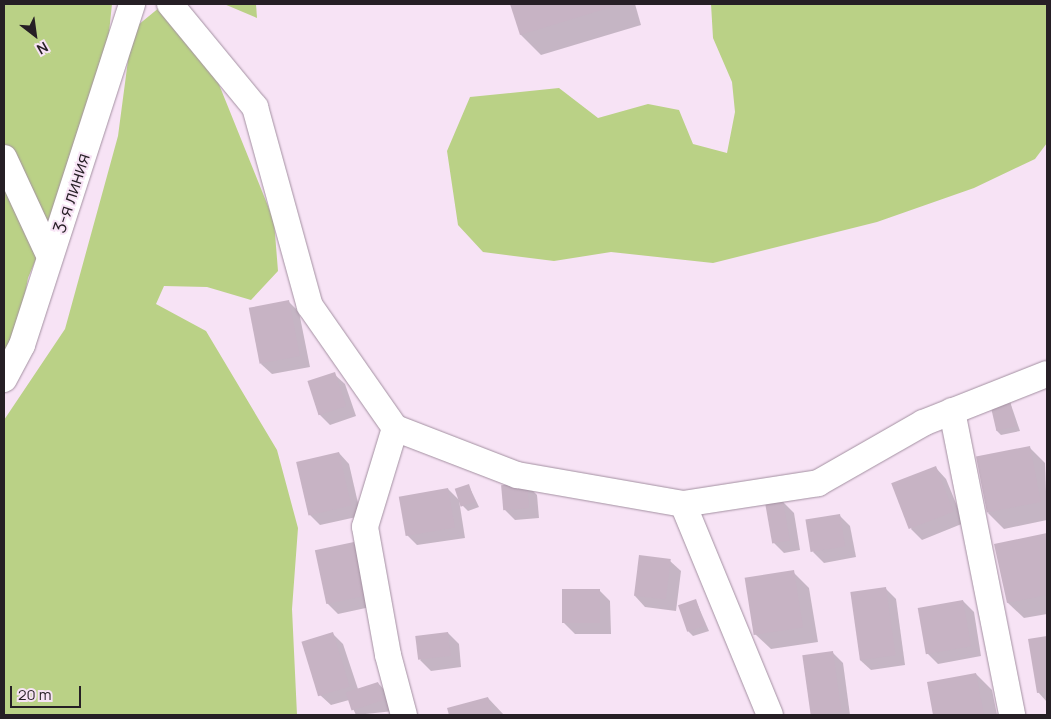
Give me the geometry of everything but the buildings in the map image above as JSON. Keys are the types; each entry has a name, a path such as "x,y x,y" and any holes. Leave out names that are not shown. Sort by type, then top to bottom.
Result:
{"street":[{"name":"3-я линия","path":"4,379 22,345 132,4"},
{"path":"170,4 254,107 310,306 395,428 517,475 683,504 818,483 923,423 1047,374"},
{"path":"4,158 50,258"},
{"path":"952,411 1012,715"},
{"path":"395,428 365,527 388,655 404,715"},
{"path":"683,504 770,715"}],"green space":[{"path":"4,4 112,4 108,42 84,146 28,278 17,337 4,357"},
{"path":"224,4 256,4 257,18"},
{"path":"711,4 1047,4 1047,143 1035,159 974,188 877,222 713,263 611,252 554,261 483,252 458,225 447,151 470,97 559,88 598,118 648,104 679,110 693,144 727,153 735,112 732,82 713,38"},
{"path":"160,7 214,72 274,221 278,271 251,300 207,287 164,286 156,304 206,331 277,450 298,528 292,609 297,715 4,715 4,420 65,329 118,136 132,30"}]}
